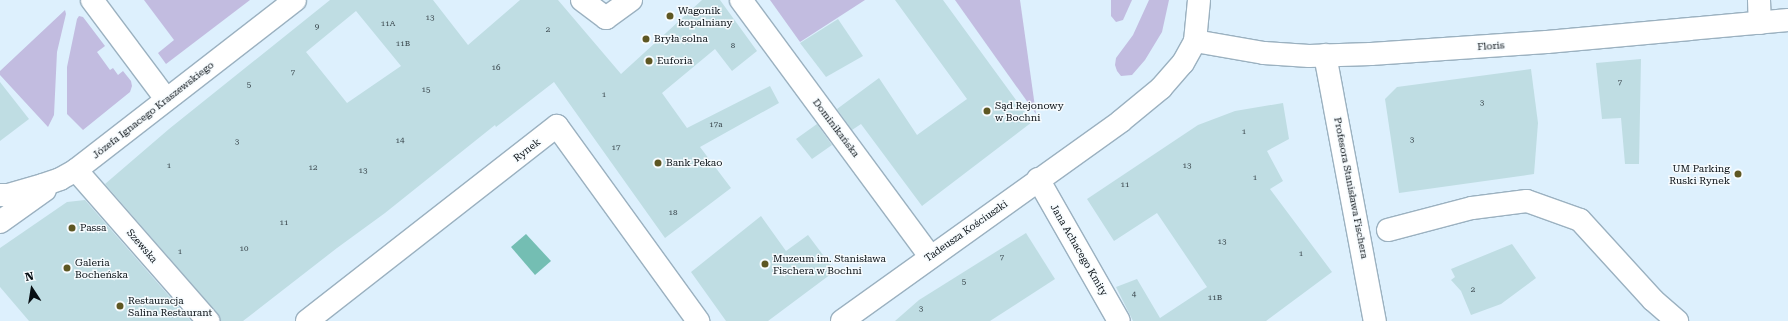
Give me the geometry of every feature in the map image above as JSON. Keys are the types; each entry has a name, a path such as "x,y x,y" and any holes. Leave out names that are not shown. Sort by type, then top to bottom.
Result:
{"street":[{"path":"92,0 166,99"},
{"name":"Józefa Ignacego Kraszewskiego","path":"0,195 8,195 68,175 294,0"},
{"path":"582,0 606,18 631,0"},
{"name":"Dominikańska","path":"741,0 930,256"},
{"path":"1195,41 1199,0"},
{"path":"1759,0 1760,23"},
{"name":"Floris","path":"1195,41 1264,54 1325,56 1546,42 1788,20"},
{"name":"Tadeusza Kościuszki","path":"842,321 930,256 1121,120 1160,88 1183,63 1195,41"},
{"name":"Profesora Stanisława Fischera","path":"1325,56 1375,321"},
{"name":"Rynek","path":"307,321 557,126 698,321"},
{"path":"0,222 68,175"},
{"name":"Szewska","path":"68,175 208,321"},
{"name":"Jana Achacego Kmity","path":"1038,179 1119,321"},
{"path":"1388,230 1472,208 1527,201 1580,220 1653,300 1677,321"}],"shaded area":[{"path":"144,0 250,0 166,64 158,53 174,40"},
{"path":"770,0 865,0 800,42"},
{"path":"955,0 1020,0 1036,114"},
{"path":"1111,0 1132,0 1123,20 1116,22 1111,16"},
{"path":"1149,0 1169,0 1162,32 1145,60 1132,75 1121,76 1115,65 1116,58 1133,35"},
{"path":"65,10 66,14 57,52 54,115 48,127 0,75 0,71"},
{"path":"79,16 83,17 105,46 97,52 110,70 113,68 118,75 123,71 131,81 132,86 130,92 83,130 67,114 67,67 77,19"},
{"path":"526,234 551,261 535,275 511,247"}],"building":[{"path":"330,0 433,0 468,45 520,0 558,0 621,74 702,0 720,0 757,51 732,71 715,49 662,93 687,128 770,86 779,103 700,147 731,188 665,238 554,82 496,127 495,125 385,213 243,321 220,321 217,313 105,184 169,129","holes":["356,11 401,66 347,103 306,52"]},
{"name":"Sąd Rejonowy w Bochni","path":"895,0 943,0 1032,122 922,206 861,124 852,130 837,109 879,78 917,135 967,99"},
{"path":"838,19 863,56 826,77 800,43"},
{"path":"1641,59 1639,164 1625,164 1621,118 1602,119 1596,63"},
{"path":"1531,69 1538,123 1534,174 1399,193 1385,99 1397,87"},
{"path":"0,82 29,119 0,141"},
{"path":"1283,103 1289,139 1267,151 1283,181 1270,189 1332,272 1266,321 1133,321 1116,287 1137,279 1160,318 1207,287 1157,213 1114,241 1087,199 1198,125 1235,111"},
{"path":"817,124 832,145 812,159 796,139"},
{"name":"Galeria Bocheńska","path":"85,200 191,321 29,321 0,287 0,248 67,202"},
{"name":"Muzeum im. Stanisława Fischera w Bochni","path":"761,216 786,251 808,235 835,271 768,321 726,321 691,272"},
{"path":"1026,233 1055,279 990,321 895,321 919,300"},
{"path":"1512,244 1536,278 1501,304 1471,315 1461,291 1451,280 1455,277 1451,269"}],"place":[{"name":"Wagonik kopalniany","path":"670,16"},
{"name":"Bryła solna","path":"646,39"},
{"name":"Euforia","path":"649,61"},
{"name":"Sąd Rejonowy w Bochni","path":"987,111"},
{"name":"Bank Pekao","path":"658,163"},
{"name":"UM Parking Ruski Rynek","path":"1738,174"},
{"name":"Passa","path":"72,228"},
{"name":"Muzeum im. Stanisława Fischera w Bochni","path":"765,264"},
{"name":"Galeria Bocheńska","path":"67,268"},
{"name":"Restauracja Salina Restaurant","path":"120,306"}]}
